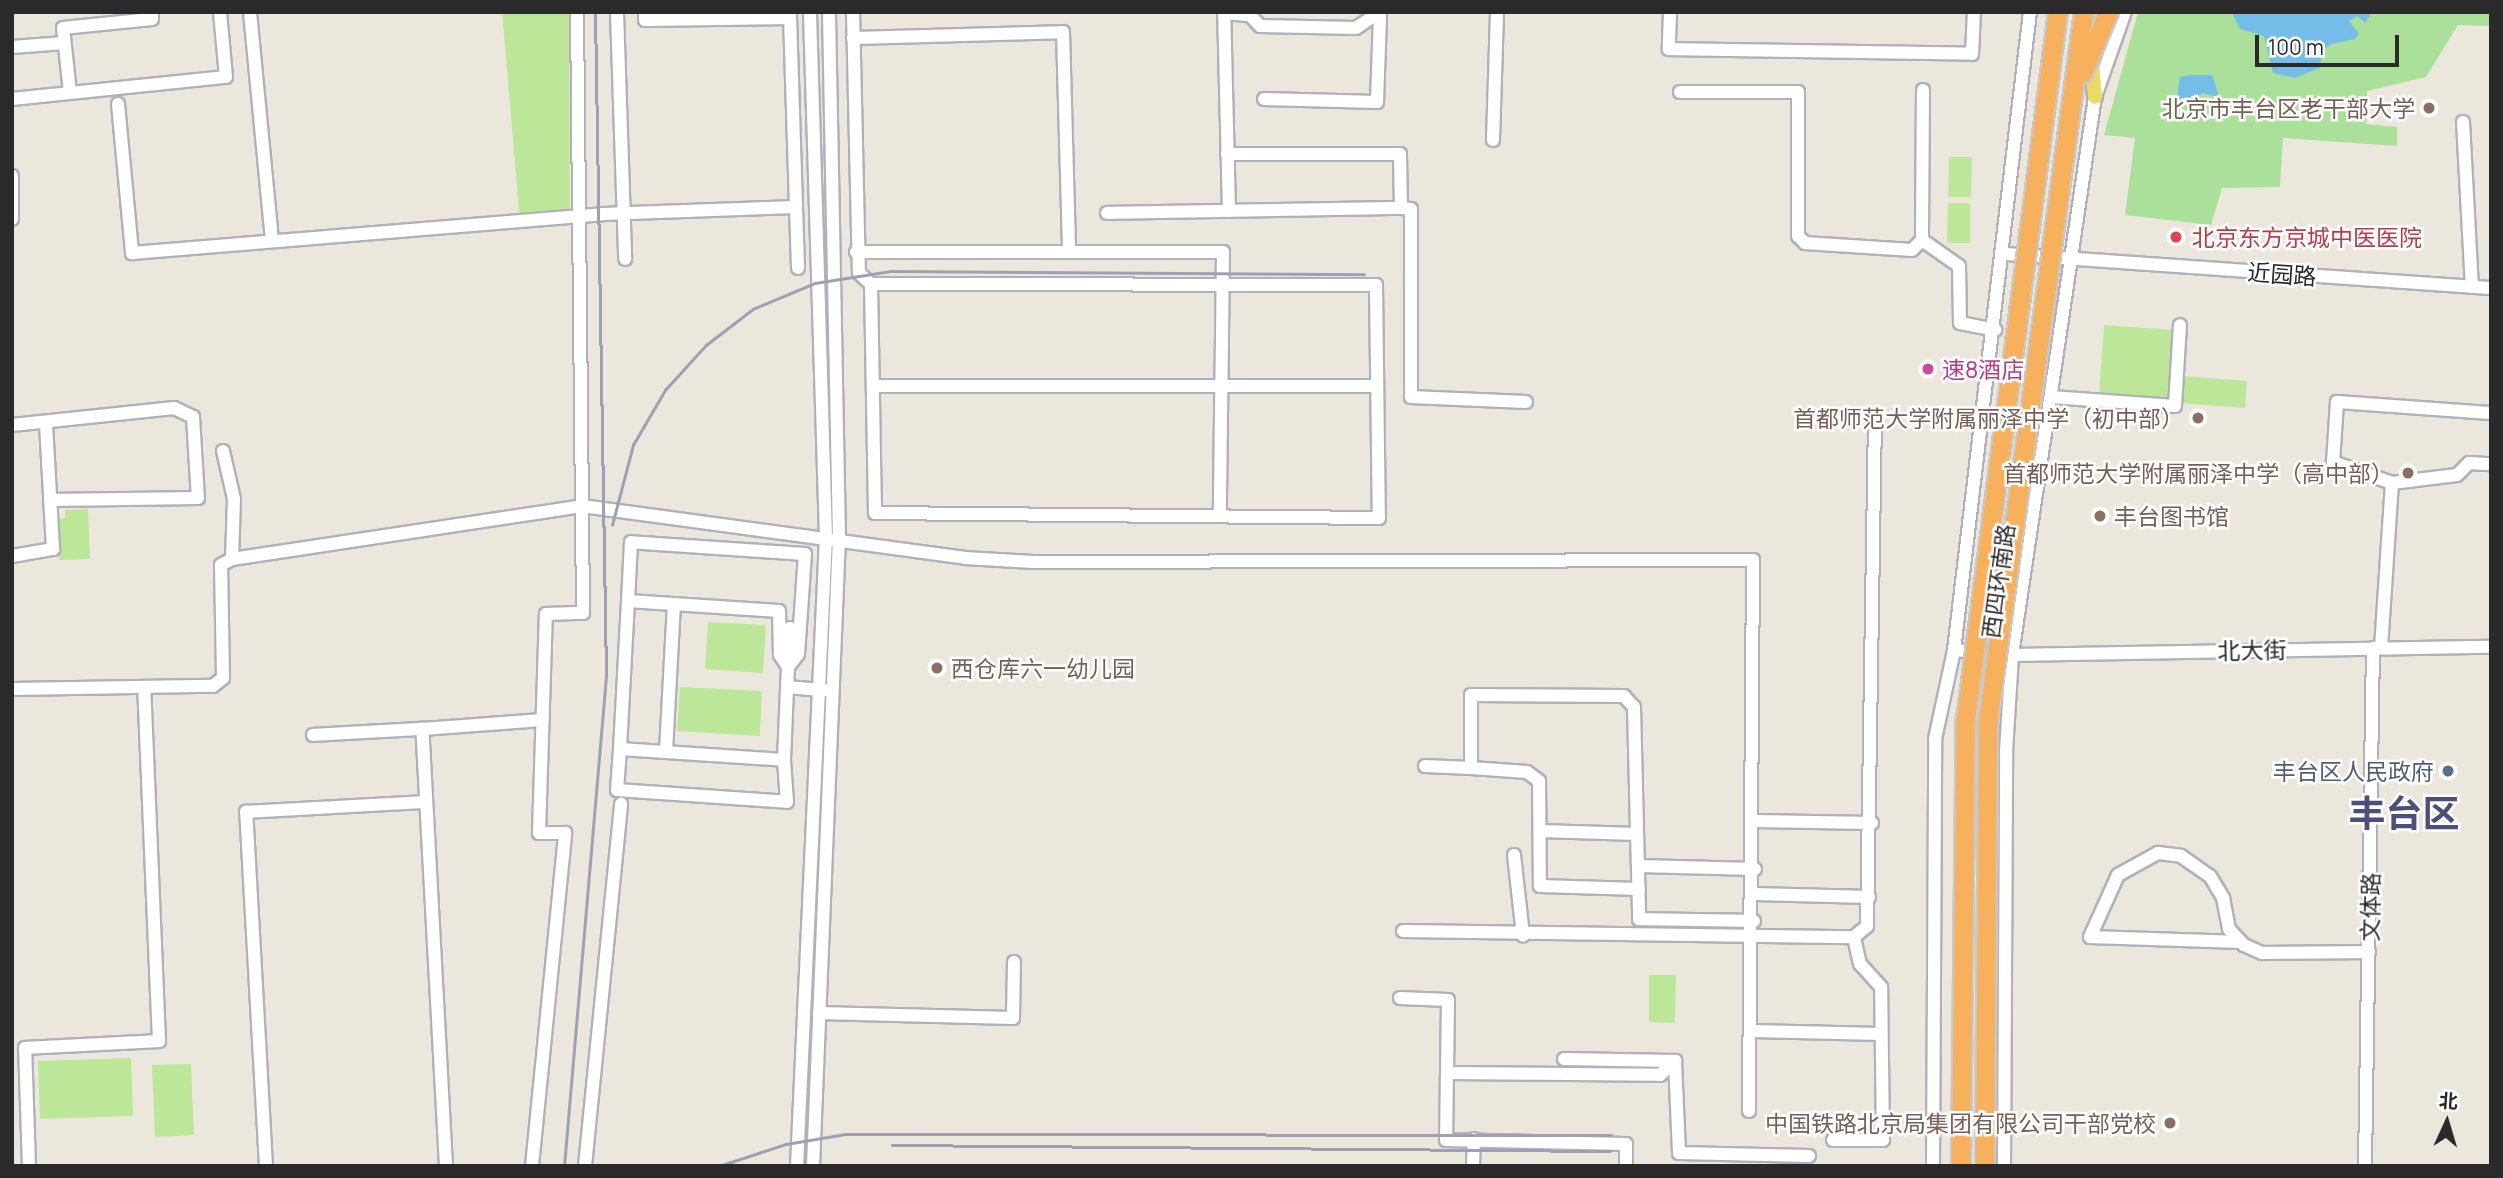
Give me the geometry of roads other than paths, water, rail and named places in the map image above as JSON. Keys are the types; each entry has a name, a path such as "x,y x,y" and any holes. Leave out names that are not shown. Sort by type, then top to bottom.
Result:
{"highway":[{"name":"西四环南路","path":"1962,797 2057,12"},
{"name":"西四环南路","path":"1986,773 1995,652 2085,12"},
{"path":"2073,96 2109,12"},
{"name":"西四环南路","path":"1984,810 1985,1056"},
{"name":"西四环南路","path":"1960,959 1961,837"},
{"name":"西四环南路","path":"1960,986 1961,1028"},
{"name":"西四环南路","path":"1961,1083 1961,1111"},
{"name":"西四环南路","path":"1985,1084 1985,1138"}],"main road":[{"name":"西四环南路","path":"1964,765 1973,652 2057,12"},
{"path":"2085,12 2095,97"},
{"name":"西四环南路","path":"1984,810 1997,655 2076,72"},
{"name":"西四环南路","path":"1961,837 1962,797"},
{"name":"西四环南路","path":"1960,959 1960,986"},
{"name":"西四环南路","path":"1961,1028 1961,1083"},
{"name":"西四环南路","path":"1985,1056 1985,1084"},
{"name":"西四环南路","path":"1961,1111 1961,1166"},
{"name":"西四环南路","path":"1985,1138 1985,1166"}],"street":[{"path":"70,93 63,28 128,17 152,19 152,12"},
{"path":"12,99 226,77 219,12"},
{"path":"250,12 272,241"},
{"path":"532,1166 565,833 540,832 546,614 583,613 577,12"},
{"path":"617,12 625,259"},
{"path":"645,12 645,20 790,15 798,268"},
{"path":"797,1166 817,690 832,538 810,12"},
{"path":"813,1166 832,691 829,12"},
{"path":"853,12 856,252 859,273 871,284 1376,285 1379,518 876,513 876,386 871,284"},
{"path":"1493,140 1497,12"},
{"path":"1670,12 1669,49 1972,54 1974,12"},
{"name":"西四环南路","path":"2004,1166 2006,751 2012,655 2095,97 2125,12"},
{"path":"1229,211 1224,13 1247,14 1260,26 1356,29 1380,14"},
{"name":"西四环南路","path":"1933,1166 1935,739 1954,650 2005,254 2031,13"},
{"path":"1264,99 1377,102 1380,14"},
{"path":"853,37 1063,32 1069,252"},
{"path":"12,47 64,43"},
{"path":"1680,92 1798,92 1798,236 1805,243 1912,250 1922,240 1923,90"},
{"path":"118,104 132,253 579,216 796,207"},
{"path":"2463,122 2472,287"},
{"path":"1227,155 1400,154 1401,208"},
{"path":"12,176 12,219"},
{"path":"1107,212 1410,209 1410,397 1526,402"},
{"path":"1922,240 1959,266 1961,323 1995,330"},
{"path":"856,252 1223,252 1220,516"},
{"name":"近园路","path":"2005,254 2491,288"},
{"path":"2051,397 2175,406 2180,326"},
{"path":"876,386 1377,387"},
{"path":"2491,413 2337,402 2333,462 2392,484 2457,475 2469,463 2491,464"},
{"path":"12,425 46,423 65,415 174,408 196,424 198,498 50,500"},
{"path":"1403,931 1523,936 1854,937 1867,926 1872,823 1874,416"},
{"path":"12,556 50,554 46,423"},
{"path":"223,452 234,499 232,559"},
{"name":"文体路","path":"2365,1166 2377,648 2392,484"},
{"path":"12,690 144,690 213,686 223,678 220,565 232,559 582,506 1033,562 1753,560 1755,894 1749,1111"},
{"path":"789,667 798,654 805,554 631,542 617,790 787,802 785,760 790,628"},
{"path":"628,601 779,611 780,655 789,667"},
{"path":"666,751 674,604"},
{"name":"北大街","path":"1954,650 2012,655 2491,647"},
{"path":"788,687 832,691"},
{"path":"29,1166 19,1097 25,1048 159,1041 144,690"},
{"path":"1471,768 1471,695 1624,696 1634,707 1639,919 1754,921"},
{"path":"313,735 543,720"},
{"path":"422,729 446,1166"},
{"path":"620,749 785,760"},
{"path":"1425,766 1534,775 1540,831 1540,886 1639,889"},
{"path":"265,1166 246,812 426,802"},
{"path":"586,1166 621,804"},
{"path":"1755,821 1872,823"},
{"path":"1540,831 1637,834"},
{"path":"2241,942 2090,937 2118,875 2158,853 2181,856 2210,876 2223,898 2229,929 2241,942 2262,953 2369,952"},
{"path":"1514,855 1523,936"},
{"path":"1638,866 1755,869"},
{"path":"1755,894 1869,897"},
{"path":"1833,1140 1883,1140 1881,987 1860,964 1854,937"},
{"path":"819,1013 1013,1018 1014,962"},
{"path":"1400,998 1448,1000 1446,1140 1626,1144 1626,1166"},
{"path":"1752,1031 1881,1034"},
{"path":"1564,1059 1675,1061"},
{"path":"1447,1073 1660,1074 1675,1061"},
{"path":"1675,1061 1679,1153 1810,1156"},
{"path":"1474,1139 1474,1166"}],"water":[{"path":"2372,12 2365,23 2357,16 2349,21 2359,34 2355,39 2331,44 2322,51 2320,68 2295,78 2273,73 2264,36 2240,29 2232,13"},
{"path":"2212,75 2219,97 2202,93 2190,103 2177,98 2180,77"}],"railway":[{"path":"564,1166 606,676 595,12"},
{"path":"612,525 633,445 665,390 706,345 753,309 815,283 892,271 1364,274"},
{"path":"719,1166 786,1144 845,1134 1611,1135"},
{"path":"892,1145 1610,1151"}],"place":[{"name":"北京市丰台区老干部大学","path":"2429,108"},
{"name":"北京东方京城中医医院","path":"2176,237"},
{"name":"速8酒店","path":"1928,369"},
{"name":"首都师范大学附属丽泽中学（初中部）","path":"2198,418"},
{"name":"首都师范大学附属丽泽中学（高中部）","path":"2408,473"},
{"name":"丰台图书馆","path":"2100,516"},
{"name":"西仓库六一幼儿园","path":"937,668"},
{"name":"丰台区人民政府","path":"2448,771"},
{"name":"中国铁路北京局集团有限公司干部党校","path":"2170,1123"}],"district":[{"name":"丰台区","path":"2404,813"}]}
